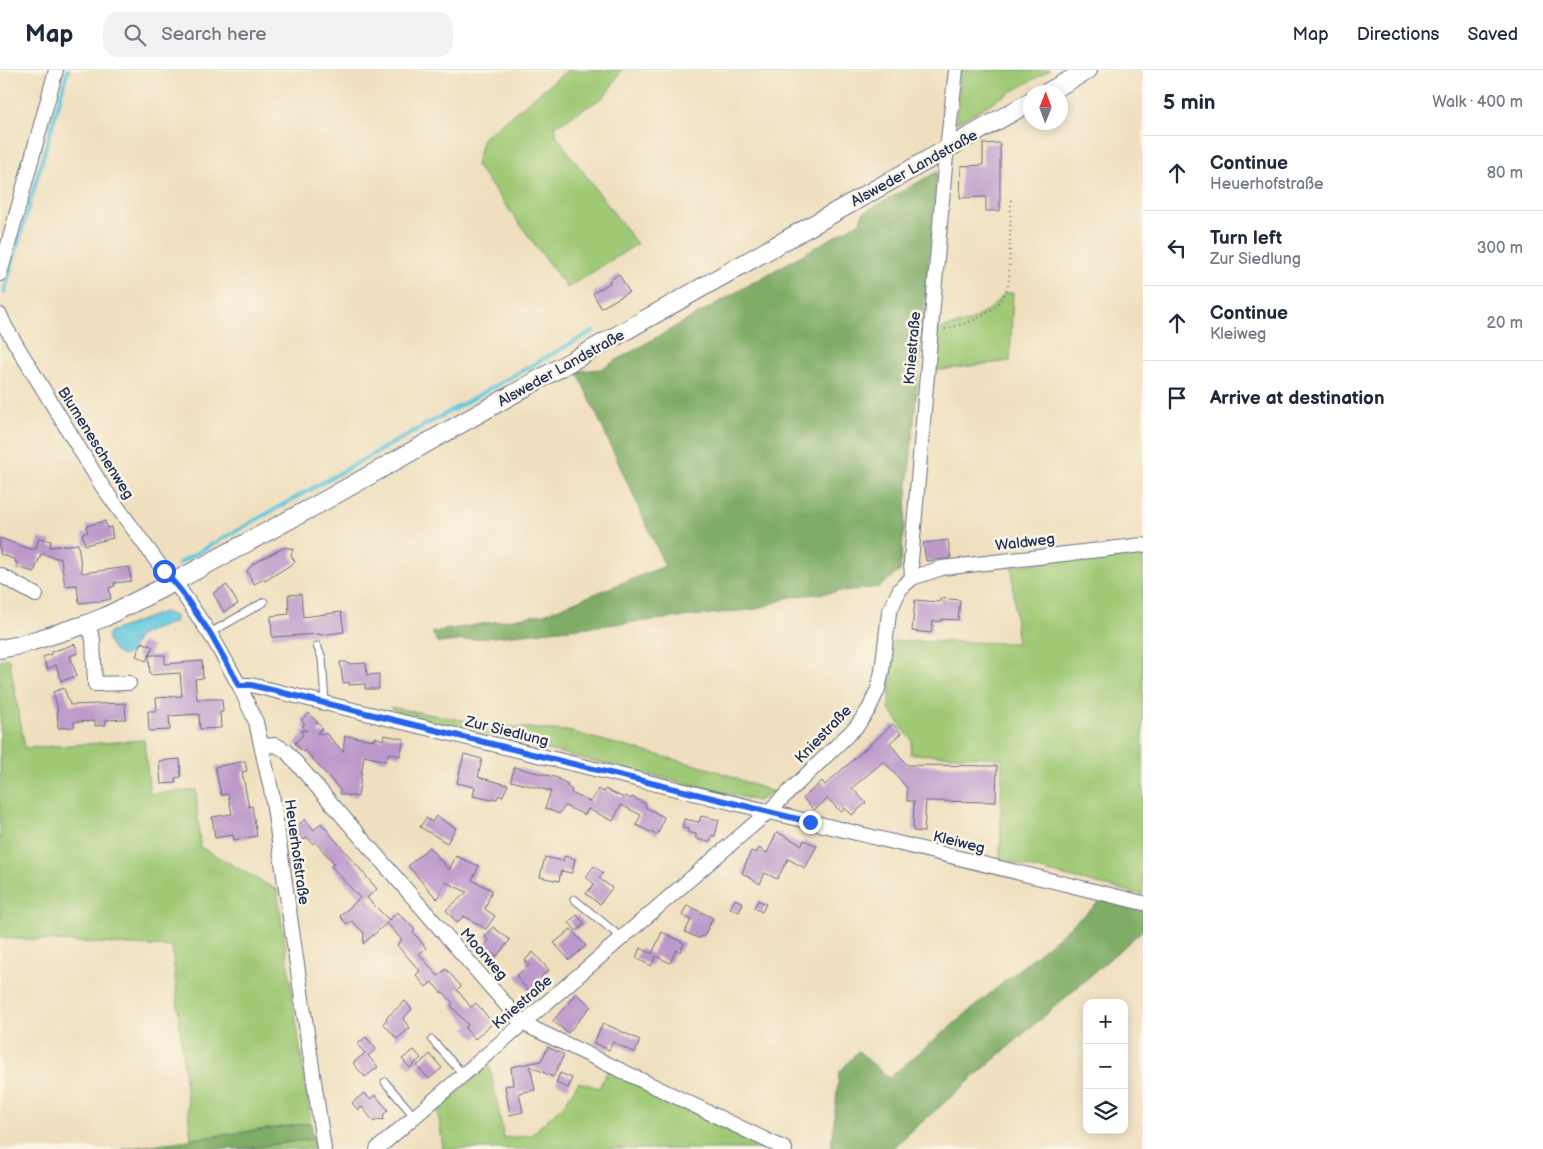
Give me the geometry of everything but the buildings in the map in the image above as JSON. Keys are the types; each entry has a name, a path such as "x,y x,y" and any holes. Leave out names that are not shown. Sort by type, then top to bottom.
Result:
{"street":[{"path":"0,274 56,70"},
{"name":"Kniestraße","path":"377,1149 768,812 857,726 869,709 878,689 882,671 889,612 900,589 912,578 911,561 930,332 956,70"},
{"path":"1061,85 1088,70"},
{"name":"Alsweder Landstraße","path":"0,649 20,645 87,624 105,617 174,582 333,496 1023,106"},
{"name":"Blumeneschenweg","path":"0,315 6,328 102,486 174,582"},
{"name":"Waldweg","path":"912,578 942,568 1143,545"},
{"path":"0,576 36,595"},
{"name":"Heuerhofstraße","path":"174,582 210,633 239,685 256,722 272,794 324,1149"},
{"path":"87,624 93,639 95,684 129,682"},
{"name":"Zur Siedlung","path":"239,685 251,685 768,812"},
{"name":"Moorweg","path":"262,746 276,745 286,751 522,1024 785,1149"},
{"name":"Kleiweg","path":"768,812 1143,903"}],"lane":[{"path":"210,633 264,602"},
{"path":"317,646 322,658 325,703"},
{"path":"574,899 622,938"},
{"path":"432,1040 463,1074"},
{"path":"385,1082 414,1116"}],"path":[{"path":"930,332 969,323 990,312 1006,294 1009,281 1011,200"}],"green space":[{"path":"568,70 622,70 604,97 555,126 557,137 637,244 567,288 476,165 483,138"},
{"path":"961,70 1050,70 1023,85 956,123"},
{"path":"937,172 900,571 879,587 790,597 757,609 438,643 432,632 544,614 665,566 577,371 601,369 860,222 863,213"},
{"path":"1005,293 1013,293 1010,361 932,371 935,330 968,322 989,310"},
{"path":"1143,550 1143,895 1000,860 1002,758 910,754 912,741 889,709 893,641 1017,643 1012,566"},
{"path":"9,658 25,748 144,740 150,794 196,790 200,847 277,890 311,1123 191,1139 172,947 0,938 0,660"},
{"path":"390,707 489,725 567,731 714,770 773,792 758,801 399,714"},
{"path":"1102,900 1143,910 1143,930 891,1149 831,1149 839,1073 858,1051 889,1078"},
{"path":"489,1063 504,1138 531,1135 564,1104 579,1082 599,1088 609,1068 775,1149 443,1149 438,1111"},
{"path":"311,1123 313,1139 239,1149 123,1149"},
{"path":"313,1139 315,1149 239,1149"}],"water":[{"path":"164,612 175,616 175,622 138,637 131,651 127,654 119,655 110,645 107,637 109,632"}],"waterway":[{"path":"4,293 68,70"},
{"path":"179,563 593,331"}],"route":[{"path":"164,571 181,591 210,633 239,685 251,685 810,822"}]}
